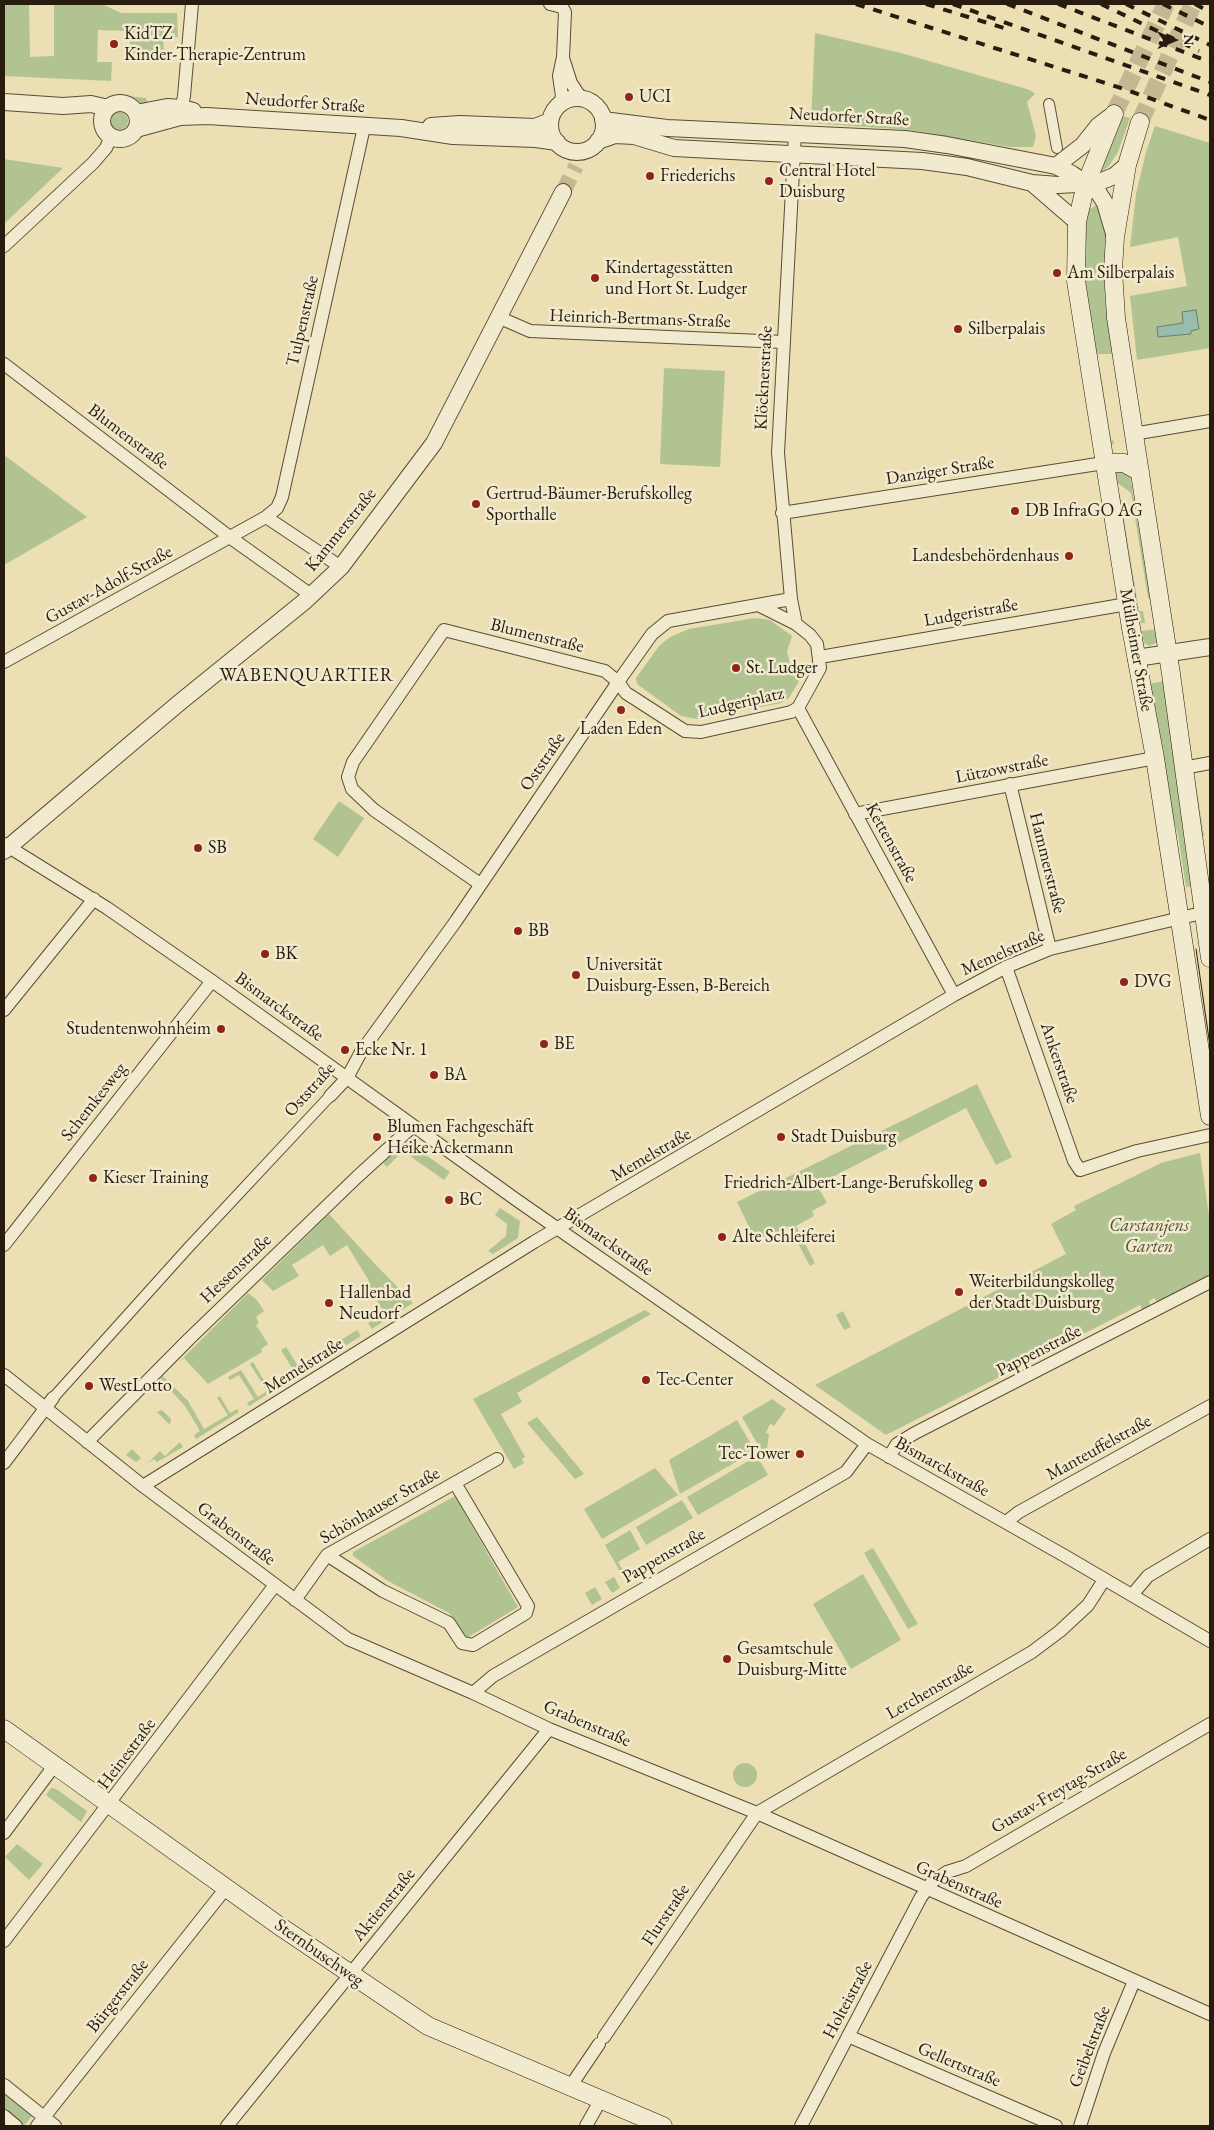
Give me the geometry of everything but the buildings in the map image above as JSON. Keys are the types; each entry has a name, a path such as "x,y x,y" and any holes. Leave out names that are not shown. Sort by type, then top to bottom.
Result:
{"main road":[{"name":"Mülheimer Straße","path":"1114,114 1086,184 1077,222 1076,281 1127,604 1155,758 1210,1116"},
{"name":"Mülheimer Straße","path":"1140,122 1127,165 1115,237 1113,270 1116,318 1168,653 1183,768 1206,912 1210,958"},
{"path":"1104,463 1124,463 1140,472"},
{"name":"Sternbuschweg","path":"4,1729 350,1975 428,2026 600,2101 663,2126"}],"street":[{"path":"181,113 192,4"},
{"path":"550,4 562,7 565,12 563,57 559,76 562,96 560,104 550,121 551,132 556,142 569,150 576,159 598,141 614,134 634,136 674,148 942,163 1032,183 1058,185 1086,184 1105,180 1127,165"},
{"path":"563,57 571,83 581,98 596,106 603,120 602,134 598,141"},
{"path":"560,104 566,100 581,98"},
{"path":"4,102 63,106 105,112 124,104 136,121 126,138 111,137 104,129 105,112"},
{"path":"1049,104 1057,148"},
{"name":"Neudorfer Straße","path":"136,121 181,113 364,127 401,128 460,124 535,127 550,121"},
{"path":"1056,166 1083,145 1098,126 1114,114"},
{"name":"Neudorfer Straße","path":"603,120 667,128 914,140 1056,166 1098,192 1105,203 1115,237"},
{"name":"Tulpenstraße","path":"266,517 277,508 282,497 364,127"},
{"name":"Neudorfer Straße","path":"401,128 453,136 536,139 556,142"},
{"name":"Klöcknerstraße","path":"795,134 778,453 790,598 796,624"},
{"path":"4,246 93,163 106,148 111,137"},
{"path":"1032,183 1077,222"},
{"name":"Kammerstraße","path":"5,847 312,595 341,567 434,443 563,192"},
{"name":"Heinrich-Bertmans-Straße","path":"498,317 530,331 784,342"},
{"name":"Blumenstraße","path":"4,364 231,538 312,595"},
{"path":"1134,434 1210,421"},
{"name":"Danziger Straße","path":"782,512 1104,463"},
{"path":"231,538 266,517 341,567"},
{"name":"Gustav-Adolf-Straße","path":"4,662 231,538"},
{"path":"618,682 652,634 668,621 790,598"},
{"name":"Ludgeristraße","path":"820,657 1127,604"},
{"path":"758,605 796,624 810,635 817,644 820,657"},
{"name":"Blumenstraße","path":"480,884 374,810 352,789 348,777 352,762 444,630 605,671 618,682"},
{"path":"1136,658 1210,648"},
{"name":"Ludgeriplatz","path":"618,682 626,693 685,731 701,732 774,717 798,708 815,681 820,668 820,657"},
{"name":"Oststraße","path":"4,1463 48,1403 188,1248 347,1078 362,1052 618,682"},
{"name":"Kettenstraße","path":"798,708 954,995"},
{"name":"Lützowstraße","path":"855,814 1155,758"},
{"path":"1183,768 1210,763"},
{"name":"Hammerstraße","path":"1010,784 1050,949"},
{"name":"Bismarckstraße","path":"5,847 94,899 212,980 413,1126 867,1444 1006,1522 1104,1580 1132,1594 1210,1641"},
{"path":"4,1010 94,899"},
{"name":"Memelstraße","path":"143,1486 558,1228 954,995 1006,967 1050,949 1206,912"},
{"name":"Ankerstraße","path":"1006,967 1074,1161 1080,1170 1137,1151 1210,1136"},
{"name":"Schemkesweg","path":"4,1245 212,980"},
{"name":"Hessenstraße","path":"88,1442 189,1339 357,1177 413,1126"},
{"name":"Pappenstraße","path":"889,1457 897,1444 915,1433 1210,1282"},
{"name":"Grabenstraße","path":"4,1375 48,1403 88,1442 143,1486 348,1639 473,1693 549,1729 758,1813 1210,2014"},
{"name":"Manteuffelstraße","path":"1006,1522 1019,1512 1210,1406"},
{"name":"Pappenstraße","path":"473,1693 493,1676 846,1472 867,1444"},
{"name":"Schönhauser Straße","path":"295,1600 327,1555 497,1459"},
{"path":"327,1555 383,1591 449,1623 462,1643 473,1645 526,1613 528,1606 455,1483"},
{"path":"1132,1594 1148,1576 1210,1539"},
{"name":"Lerchenstraße","path":"758,1813 1032,1652 1060,1631 1088,1605 1104,1580"},
{"name":"Heinestraße","path":"4,1941 276,1586"},
{"name":"Gustav-Freytag-Straße","path":"926,1889 947,1872 966,1866 1210,1724"},
{"name":"Aktienstraße","path":"227,2126 549,1729"},
{"path":"4,1833 54,1766"},
{"name":"Flurstraße","path":"570,2087 758,1813"},
{"name":"Bürgerstraße","path":"40,2122 226,1888"},
{"name":"Holteistraße","path":"801,2126 926,1889"},
{"name":"Geibelstraße","path":"1080,2126 1104,2053 1134,1981"},
{"name":"Gellertstraße","path":"848,2036 1056,2126"},
{"path":"4,2085 40,2122 55,2126"},
{"path":"586,2126 600,2101"},
{"path":"4,2116 16,2126"}],"green space":[{"path":"4,4 29,4 30,57 54,56 54,4 102,4 121,13 177,13 178,37 163,37 164,52 130,55 130,31 98,30 97,62 112,62 111,81 4,76"},
{"path":"815,33 901,53 1030,90 1035,94 1027,102 1036,136 1033,147 1010,147 910,130 811,123"},
{"path":"117,95 146,98 149,107 136,105"},
{"path":"119,112 125,115 128,121 125,127 119,130 113,127 110,121 113,115"},
{"path":"1119,115 1130,118 1118,152 1108,167 1099,173"},
{"path":"1155,126 1210,143 1210,348 1137,360 1130,296 1187,286 1178,237 1130,247 1136,194 1146,152"},
{"path":"4,159 63,168 6,222 4,221"},
{"path":"1099,203 1105,224 1105,301 1124,425 1113,354 1095,354 1083,273 1086,207 1092,208"},
{"path":"664,368 725,371 720,467 660,464"},
{"path":"1097,368 1100,369 1111,440 1113,440 1114,444 1108,445"},
{"path":"4,455 87,517 4,565"},
{"path":"1118,470 1130,475 1150,599 1148,598 1131,493 1114,480 1115,473"},
{"path":"1115,492 1120,495 1139,611 1143,611 1145,623 1139,623"},
{"path":"755,618 770,620 792,636 787,651 791,669 799,681 789,698 781,703 696,719 681,716 637,684 636,678 659,646 670,637 689,629"},
{"path":"1159,629 1156,643 1149,646 1144,643 1141,631"},
{"path":"1166,681 1193,886 1186,887 1178,835 1171,812 1147,684"},
{"path":"1195,779 1204,836 1202,836 1193,783"},
{"path":"339,801 364,818 338,857 313,839"},
{"path":"977,1084 1012,1157 996,1165 966,1108 817,1185 827,1203 812,1211 814,1216 796,1226 815,1263 810,1266 789,1226 757,1243 737,1202"},
{"path":"406,1141 450,1172 444,1180 403,1151 387,1167 383,1163"},
{"name":"Carstanjens Garten","path":"1200,1153 1210,1222 1210,1279 1158,1303 1154,1298 1149,1301 1151,1308 1144,1313 1140,1305 886,1435 815,1385 1066,1254 1051,1224 1076,1210 1074,1206 1161,1163"},
{"path":"500,1208 520,1221 518,1238 493,1254 488,1251 506,1236 507,1224 495,1215"},
{"path":"329,1214 413,1303 388,1319 366,1283 369,1281 347,1245 330,1256 323,1245 292,1265 299,1276 273,1291 262,1280"},
{"path":"248,1293 257,1300 264,1311 256,1317 259,1323 256,1325 268,1344 261,1349 262,1352 208,1384 184,1358 177,1364"},
{"path":"645,1310 651,1314 517,1393 522,1402 501,1414 525,1457 522,1459 524,1463 514,1469 473,1399"},
{"path":"843,1311 851,1327 844,1330 836,1315"},
{"path":"380,1316 384,1321 372,1329 368,1323"},
{"path":"357,1330 361,1336 297,1376 281,1350 286,1347 298,1366"},
{"path":"253,1362 271,1392 249,1406 247,1403 254,1399 239,1375 230,1380 228,1377 241,1370 258,1397 267,1391 250,1364"},
{"path":"163,1376 188,1401 204,1429 228,1415 217,1398 220,1396 230,1413 237,1409 239,1412 196,1439 194,1435 200,1431 185,1406 162,1381 156,1387 153,1385"},
{"path":"772,1399 786,1409 774,1426 771,1424 769,1426 766,1433 769,1434 767,1449 762,1452 742,1417"},
{"path":"162,1410 171,1419 170,1425 157,1412"},
{"path":"537,1417 584,1474 575,1479 527,1423"},
{"path":"737,1420 755,1451 680,1494 669,1460"},
{"path":"180,1442 183,1447 157,1462 154,1459 147,1464 160,1451 165,1456"},
{"path":"132,1449 141,1458 136,1462 126,1455"},
{"path":"757,1456 768,1475 698,1515 687,1497"},
{"path":"655,1468 678,1495 602,1539 584,1509"},
{"path":"455,1496 518,1607 467,1638 449,1613 388,1581 353,1556 353,1552"},
{"path":"682,1500 693,1518 646,1545 636,1527"},
{"path":"630,1530 640,1549 618,1562 630,1582 627,1584 605,1545"},
{"path":"873,1548 918,1624 908,1629 864,1553"},
{"path":"863,1574 901,1640 851,1669 813,1604"},
{"path":"614,1577 620,1588 612,1593 605,1582"},
{"path":"595,1587 602,1599 592,1605 585,1593"},
{"path":"745,1763 754,1766 757,1775 754,1784 745,1787 736,1784 733,1775 736,1766"},
{"path":"51,1788 56,1789 87,1811 81,1822 46,1795"},
{"path":"17,1844 43,1864 29,1880 5,1857"},
{"path":"4,2092 33,2115 24,2126 4,2111"}],"shaded area":[{"path":"1196,310 1199,329 1191,331 1191,334 1158,337 1157,327 1183,323 1182,312"}],"tunnel":[{"path":"1114,114 1166,4"},
{"path":"1140,122 1193,4"},
{"path":"563,192 576,166"}],"tram line":[{"path":"1196,949 1210,1046"}],"railway":[{"path":"856,4 1124,89 1210,120"},
{"path":"926,4 1004,28"},
{"path":"953,4 1210,95"},
{"path":"1007,4 1210,82"},
{"path":"1058,4 1210,62"},
{"path":"1101,4 1199,51"},
{"path":"1126,4 1210,45"},
{"path":"1163,4 1210,27"},
{"path":"1195,4 1210,12"}],"place":[{"name":"KidTZ Kinder-Therapie-Zentrum","path":"114,44"},
{"name":"UCI","path":"629,97"},
{"name":"Friederichs","path":"650,176"},
{"name":"Central Hotel Duisburg","path":"769,181"},
{"name":"Am Silberpalais","path":"1057,273"},
{"name":"Kindertagesstätten und Hort St. Ludger","path":"595,278"},
{"name":"Silberpalais","path":"958,329"},
{"name":"Gertrud-Bäumer-Berufskolleg Sporthalle","path":"476,504"},
{"name":"DB InfraGO AG","path":"1015,511"},
{"name":"Landesbehördenhaus","path":"1069,556"},
{"name":"St. Ludger","path":"736,668"},
{"name":"Laden Eden","path":"621,710"},
{"name":"SB","path":"198,848"},
{"name":"BB","path":"518,931"},
{"name":"BK","path":"265,954"},
{"name":"Universität Duisburg-Essen, B-Bereich","path":"576,975"},
{"name":"DVG","path":"1124,982"},
{"name":"Studentenwohnheim","path":"221,1029"},
{"name":"BE","path":"544,1044"},
{"name":"Ecke Nr. 1","path":"345,1050"},
{"name":"BA","path":"434,1075"},
{"name":"Blumen Fachgeschäft Heike Ackermann","path":"377,1137"},
{"name":"Stadt Duisburg","path":"781,1137"},
{"name":"Kieser Training","path":"93,1178"},
{"name":"Friedrich-Albert-Lange-Berufskolleg","path":"983,1183"},
{"name":"BC","path":"449,1200"},
{"name":"Alte Schleiferei","path":"722,1237"},
{"name":"Weiterbildungskolleg der Stadt Duisburg","path":"959,1292"},
{"name":"Hallenbad Neudorf","path":"329,1303"},
{"name":"Tec-Center","path":"646,1380"},
{"name":"WestLotto","path":"89,1386"},
{"name":"Tec-Tower","path":"800,1454"},
{"name":"Gesamtschule Duisburg-Mitte","path":"727,1659"}],"district":[{"name":"WABENQUARTIER","path":"307,676"}]}
